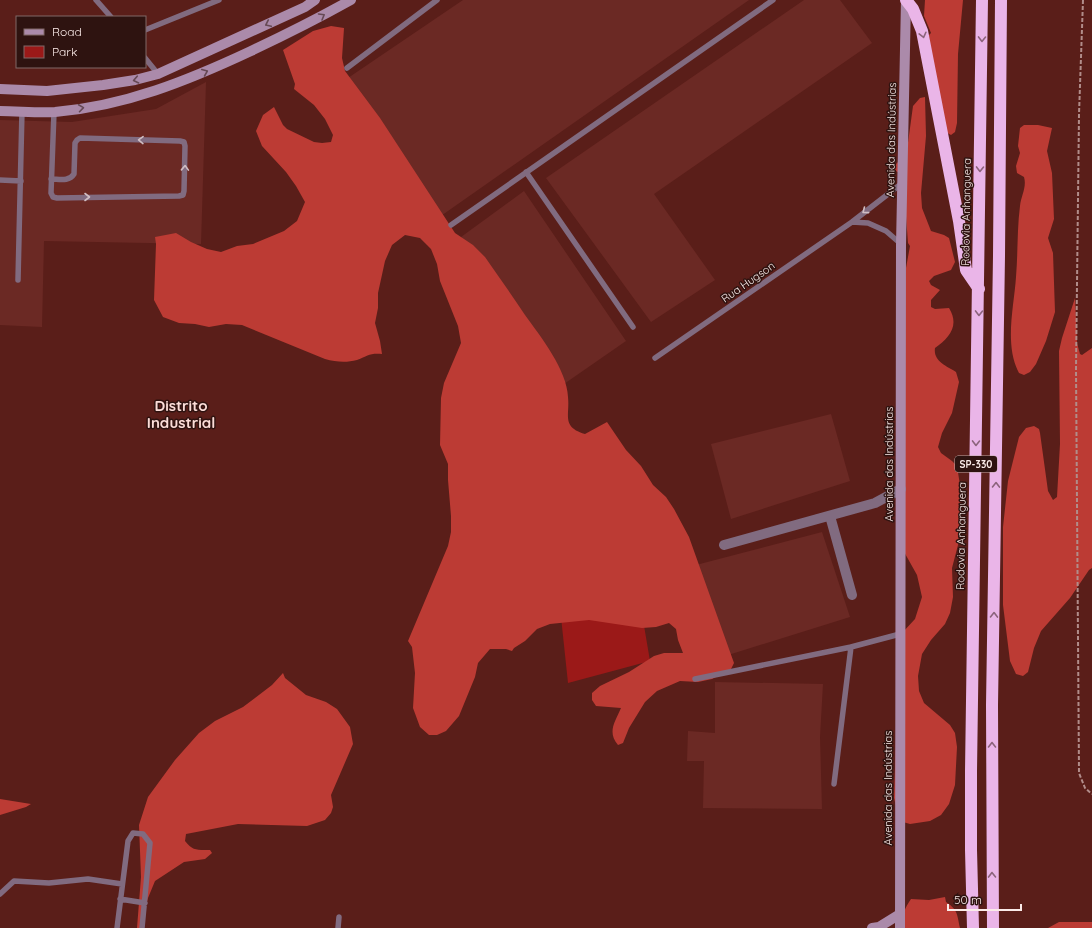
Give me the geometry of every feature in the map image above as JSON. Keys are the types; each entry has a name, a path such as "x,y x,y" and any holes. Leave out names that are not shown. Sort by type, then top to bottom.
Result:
{"highway":[{"path":"906,0 913,9 922,31 960,221 966,270 979,289"},
{"name":"Rodovia Anhanguera","path":"972,928 971,771 982,0"},
{"name":"SP-330","path":"993,928 992,705 999,264 1001,0"}],"street":[{"path":"0,89 47,91 110,84 158,74 305,7 315,0"},
{"path":"0,111 54,112 103,105 168,87 219,66 305,25 351,0"},
{"name":"Avenida das Indústrias","path":"900,928 901,244 906,0"},
{"path":"724,545 875,503 901,489"},
{"path":"830,516 852,595"},
{"path":"872,928 879,927 900,914"}],"lane":[{"path":"96,0 110,16"},
{"path":"146,30 219,0"},
{"path":"347,68 437,0"},
{"path":"451,225 773,0"},
{"path":"146,59 158,74"},
{"path":"18,280 22,111"},
{"path":"51,179 67,180 72,178 74,174 76,144 77,140 80,138 180,141 184,142 185,146 184,191 182,195 179,196 53,197 51,193 51,179 54,112"},
{"path":"526,172 633,327"},
{"path":"0,180 21,181"},
{"name":"Rua Hugson","path":"655,358 852,222 902,184"},
{"path":"852,222 868,223 880,228 886,231 901,244"},
{"path":"695,679 851,647 900,634"},
{"path":"834,784 851,647"},
{"path":"117,928 128,841 133,833 143,834 150,842 142,928"},
{"path":"0,894 14,882 49,883 88,879 122,884"},
{"path":"120,898 145,903"},
{"path":"338,928 339,917"}],"path":[{"path":"1083,0 1079,114 1076,369 1079,773 1085,788 1092,794"}],"shaded area":[{"path":"463,0 749,0 438,218 345,80"},
{"path":"804,0 840,0 872,43 654,194 715,280 651,322 546,178"},
{"path":"925,0 963,0 958,54 957,123 955,132 951,135 944,131 936,113 929,35 931,33 924,16"},
{"path":"331,26 344,28 342,58 345,71 380,118 455,233 473,245 485,257 552,354 567,387 568,420 572,428 585,434 607,422 626,450 641,466 653,485 666,497 689,537 734,663 731,669 712,679 698,682 680,681 657,691 645,702 629,728 623,743 618,745 613,736 613,727 621,708 596,706 592,700 592,693 600,686 629,672 654,656 664,653 683,653 676,629 669,623 656,627 642,628 589,620 550,624 537,629 512,651 506,649 490,649 478,663 475,677 459,716 446,731 437,735 429,735 420,727 413,708 415,673 412,647 408,641 448,546 451,532 448,464 440,445 441,398 444,383 461,343 458,326 440,281 437,264 431,249 420,238 405,235 392,245 385,261 378,293 378,308 375,323 382,354 371,354 349,362 325,359 242,325 226,324 209,327 179,323 163,317 154,300 155,237 176,233 207,249 221,252 237,246 253,244 284,231 297,221 305,202 286,172 262,146 256,131 263,115 274,107 283,125 287,129 314,142 331,142 333,135 325,119 314,105 294,89 295,84 283,50 313,31"},
{"path":"206,82 201,244 44,241 42,327 0,325 0,120 72,122 156,109"},
{"path":"925,97 926,136 921,193 922,208 931,231 949,238 955,262 951,270 934,276 929,281 931,285 940,290 931,300 931,307 935,309 949,308 953,320 951,331 945,340 935,348 935,353 941,363 956,372 959,382 952,413 942,433 938,447 941,453 957,466 962,498 958,545 952,568 953,597 950,613 945,624 931,640 922,654 918,676 919,691 924,703 950,725 955,733 957,747 955,785 949,804 941,815 930,821 910,824 903,822 899,818 894,798 899,650 903,632 915,619 922,597 917,575 903,550 901,345 906,268 910,246 908,243 903,176 892,168 902,158 907,150 913,106 920,98"},
{"path":"1024,125 1038,125 1052,128 1047,151 1052,173 1054,219 1048,238 1053,253 1055,312 1046,341 1036,364 1030,372 1024,375 1019,373 1014,362 1011,326 1017,268 1019,215 1025,184 1024,177 1017,173 1016,166 1020,153 1018,146 1020,128"},
{"path":"524,191 626,341 564,384 461,237"},
{"path":"1075,298 1077,343 1080,354 1082,355 1092,348 1092,568 1089,570 1070,598 1041,631 1034,648 1028,672 1023,676 1016,674 1010,661 1003,605 1003,527 1008,481 1019,437 1026,428 1034,426 1039,429 1040,433 1048,491 1053,500 1057,497 1060,444 1059,351"},
{"path":"831,414 850,481 731,519 711,444"},
{"path":"822,532 850,617 725,656 696,565"},
{"path":"283,673 285,678 306,695 326,702 337,709 350,727 353,744 331,795 333,807 331,813 325,820 307,826 238,824 186,834 185,841 190,847 198,850 210,850 212,853 205,859 184,862 155,881 148,898 140,928 137,928 141,877 139,825 148,797 175,760 199,733 215,721 243,707 272,685"},
{"path":"715,682 823,684 820,737 822,809 703,808 704,761 687,761 688,731 715,733"},
{"path":"0,799 31,804 0,815"},
{"path":"945,897 946,902 953,907 956,913 960,928 901,928 904,913 911,899 929,900"},
{"path":"1059,922 1092,922 1092,928 1048,928"}],"green space":[{"path":"640,602 650,661 568,683 561,617"}],"district":[{"name":"Distrito Industrial","path":"181,414"}]}
